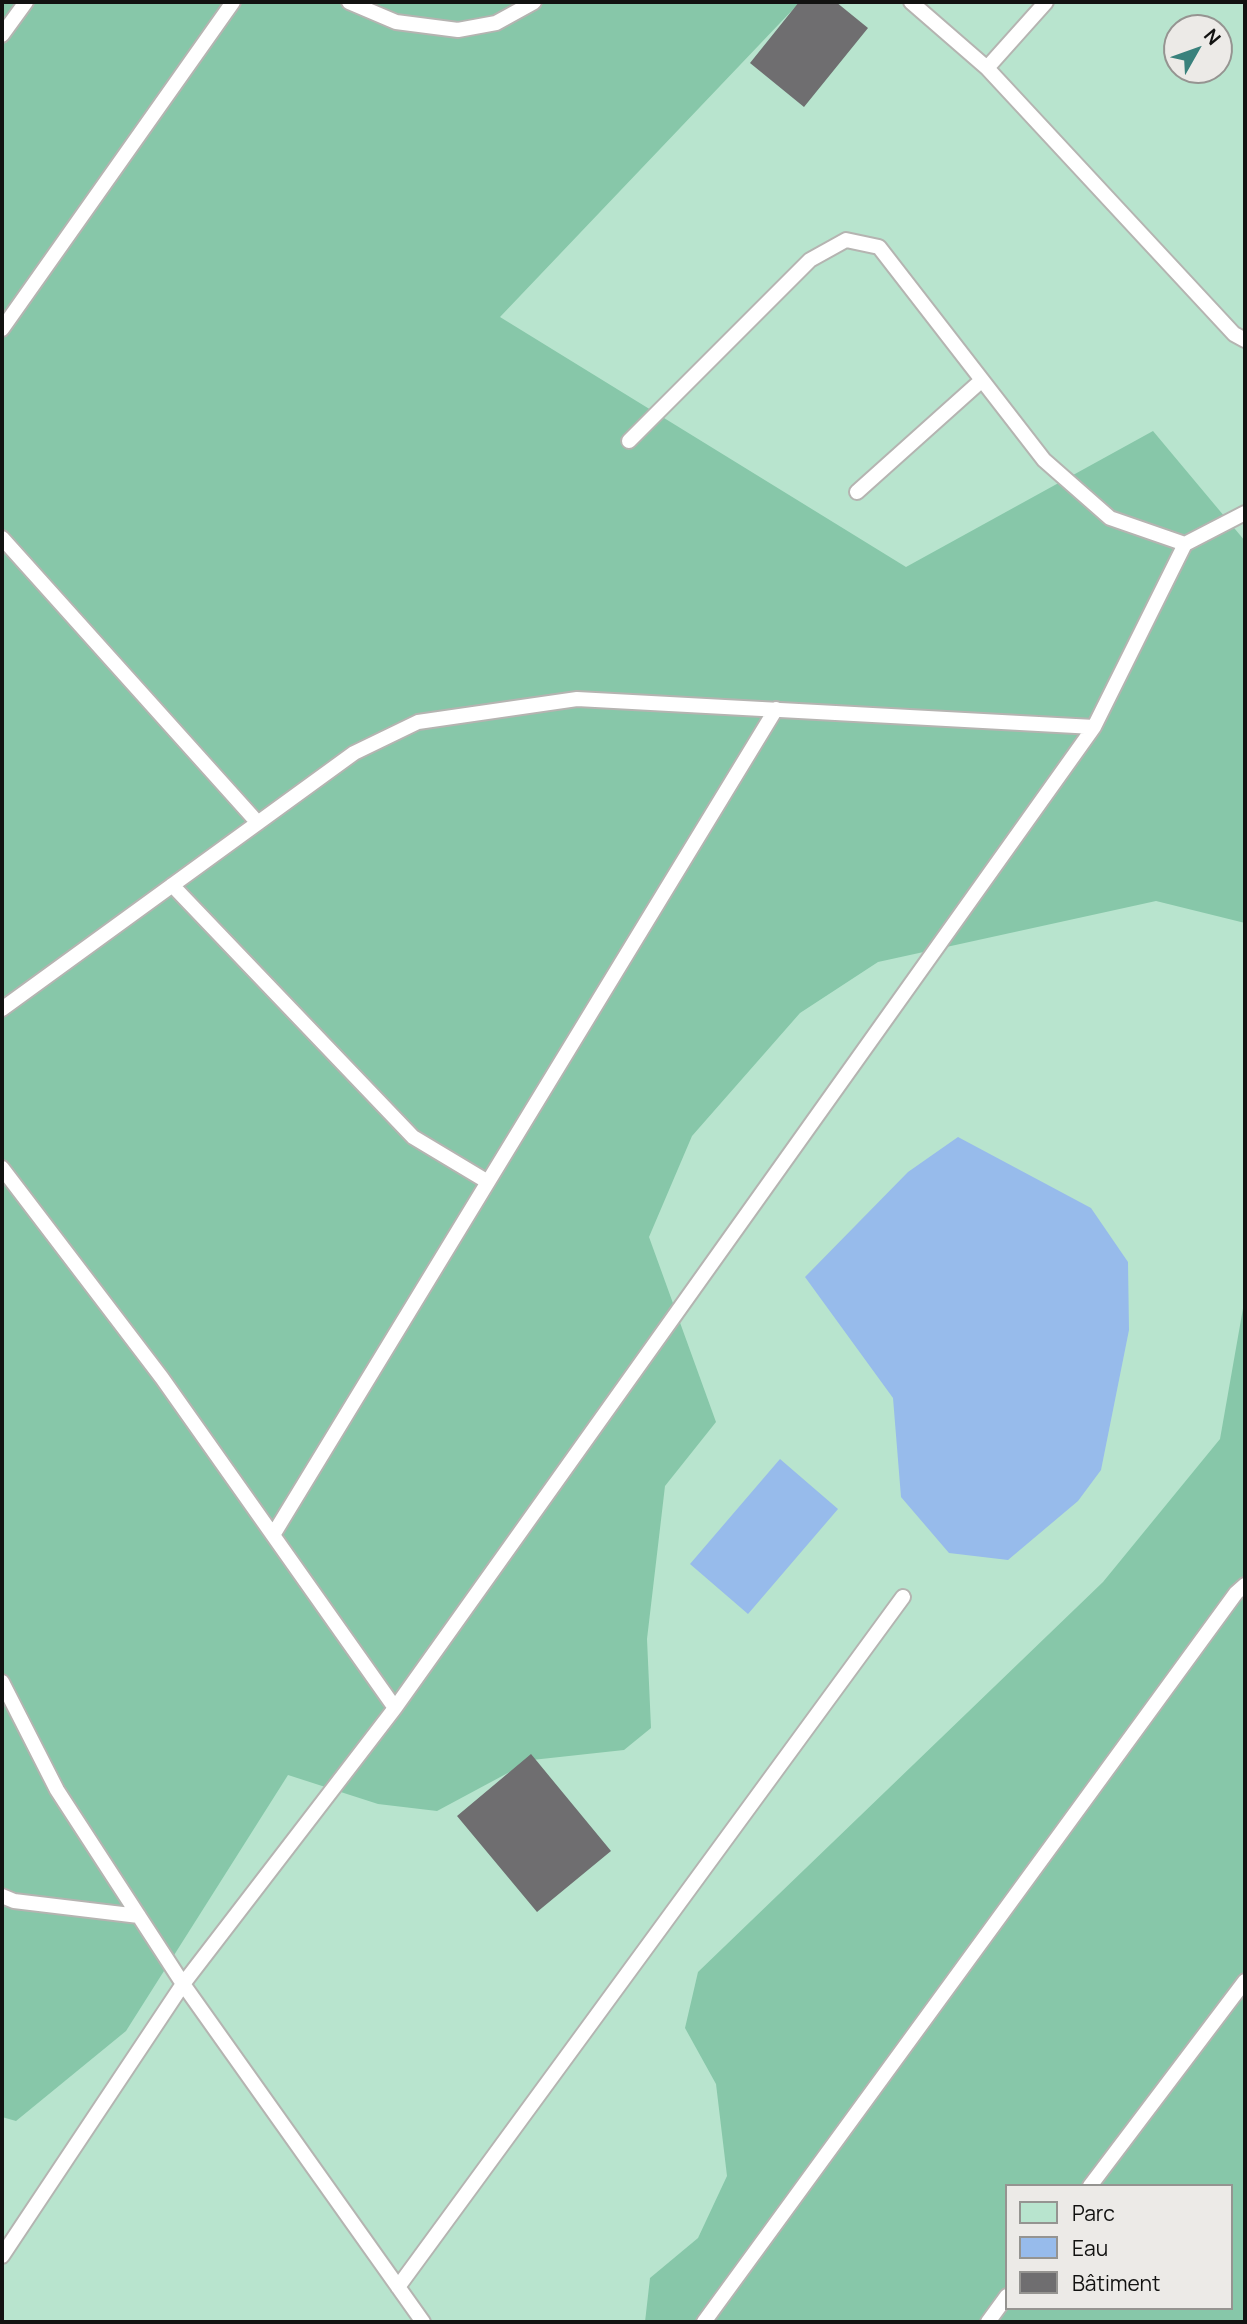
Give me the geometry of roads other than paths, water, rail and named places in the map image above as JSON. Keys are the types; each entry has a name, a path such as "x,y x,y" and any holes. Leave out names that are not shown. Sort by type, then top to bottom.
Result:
{"lane":[{"path":"2,35 26,2"},
{"path":"2,329 233,2"},
{"path":"349,2 396,22 458,30 496,23 534,2"},
{"path":"911,2 987,68 1234,334 1245,340"},
{"path":"987,68 1046,2"},
{"path":"629,441 810,260 846,240 879,247 1044,460 1110,518 1185,544"},
{"path":"857,492 982,380"},
{"path":"2,2256 183,1984 395,1709 1094,727 1185,544 1245,513"},
{"path":"2,538 258,822"},
{"path":"2,1009 354,753 418,722 577,699 1094,727"},
{"path":"273,1535 776,709"},
{"path":"173,885 412,1138 488,1182"},
{"path":"2,1168 162,1378 395,1709"},
{"path":"704,2322 1228,1604 1245,1586"},
{"path":"398,2287 904,1597"},
{"path":"2,1682 57,1790 183,1984 423,2322"},
{"path":"2,1896 13,1901 139,1916"},
{"path":"1092,2184 1245,1981"},
{"path":"988,2322 1006,2297"}],"water":[{"path":"958,1137 1091,1208 1128,1262 1129,1330 1101,1470 1078,1501 1008,1560 949,1553 901,1497 893,1398 805,1277 908,1172"},
{"path":"780,1459 838,1509 748,1614 690,1564"}]}
